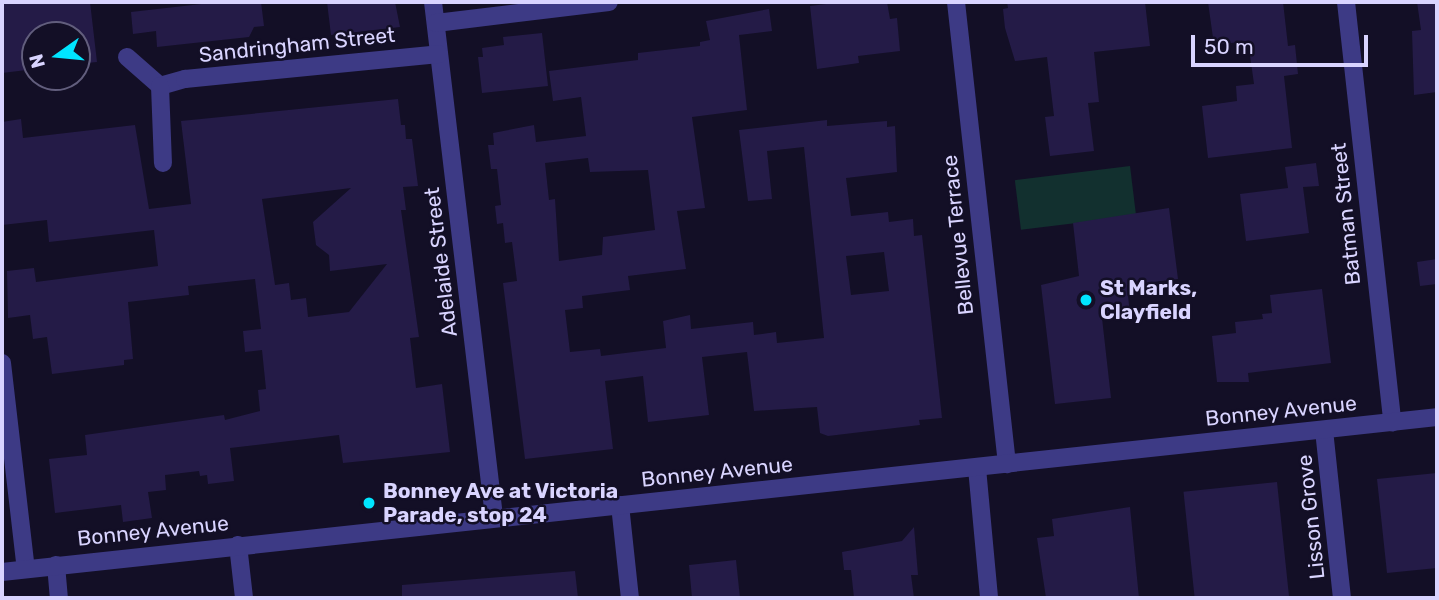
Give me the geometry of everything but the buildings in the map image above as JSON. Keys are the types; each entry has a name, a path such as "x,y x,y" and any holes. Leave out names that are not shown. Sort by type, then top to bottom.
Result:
{"street":[{"name":"Adelaide Street","path":"433,2 494,517"},
{"path":"436,23 609,2"},
{"name":"Bellevue Terrace","path":"956,2 1007,464"},
{"name":"Batman Street","path":"1346,2 1392,422"},
{"name":"Sandringham Street","path":"160,86 185,79 439,54"},
{"path":"127,57 160,86 163,163"},
{"path":"2,363 26,569"},
{"name":"Bonney Avenue","path":"2,572 1437,416"},
{"name":"Lisson Grove","path":"1324,430 1342,598"},
{"path":"977,468 989,598"},
{"path":"620,505 630,598"},
{"path":"238,545 244,598"},
{"path":"55,565 59,598"}],"green space":[{"path":"1130,166 1136,216 1021,230 1015,180"}],"place":[{"name":"St Marks, Clayfield","path":"1086,300"},
{"name":"Bonney Ave at Victoria Parade, stop 24","path":"369,503"}]}
